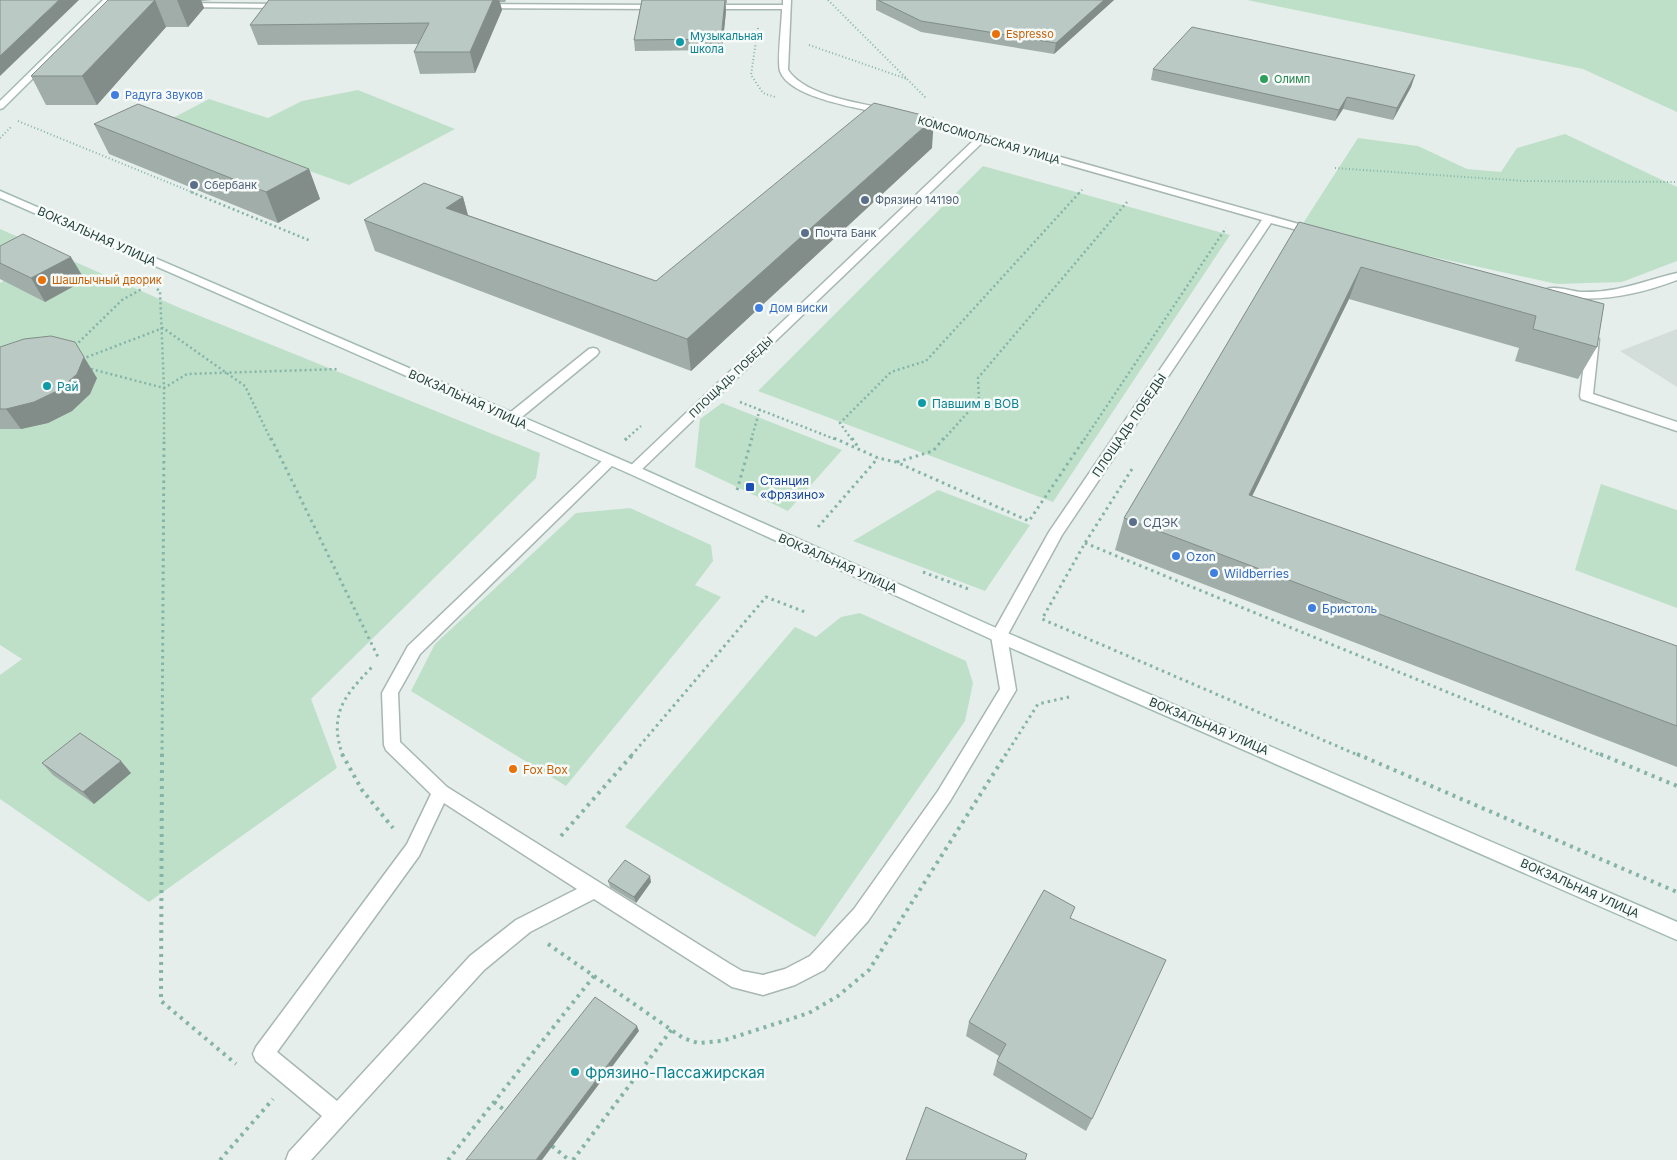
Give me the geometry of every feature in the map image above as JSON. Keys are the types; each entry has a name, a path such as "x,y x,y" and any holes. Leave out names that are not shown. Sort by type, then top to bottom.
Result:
{"street":[{"path":"0,106 108,3"},
{"path":"694,7 787,4"},
{"name":"КОМСОМОЛЬСКАЯ УЛИЦА","path":"787,4 784,70 790,79 800,87 1267,220 1330,236"},
{"path":"169,5 295,6"},
{"path":"470,6 666,7"},
{"name":"ПЛОЩАДЬ ПОБЕДЫ","path":"633,470 982,138"},
{"name":"ВОКЗАЛЬНАЯ УЛИЦА","path":"0,194 633,470 999,636 1677,931"},
{"name":"ПЛОЩАДЬ ПОБЕДЫ","path":"999,636 1056,532 1267,220"},
{"path":"1533,287 1552,292 1584,296 1610,295 1660,283 1677,276"},
{"path":"1584,296 1592,310"},
{"path":"1594,327 1586,396 1677,427"},
{"path":"512,418 593,352"},
{"path":"610,461 414,650 390,693 392,746 441,792 739,980 764,985 788,978 817,963 861,915 944,796 1008,690 999,636"},
{"path":"338,1116 263,1054 413,850 441,792"},
{"path":"297,1160 477,963 523,926 595,889"}],"path":[{"path":"828,0 948,119 941,126"},
{"path":"806,44 908,80"},
{"path":"18,121 311,241"},
{"path":"1335,168 1435,177 1553,182 1643,180 1677,182"},
{"path":"859,448 840,423 891,372 926,361 1085,187 1076,184"},
{"path":"896,462 933,451 979,400 978,378 1129,200 1120,197"},
{"path":"1218,225 1256,236"},
{"path":"740,402 859,448 878,458 896,462 1029,521 1227,228"},
{"path":"143,282 169,295"},
{"path":"70,351 122,300 149,285"},
{"path":"160,291 164,388 161,1001"},
{"path":"78,361 163,328"},
{"path":"163,328 245,386 379,659"},
{"path":"91,369 164,388 187,374 344,369 335,365"},
{"path":"736,496 760,409"},
{"path":"621,444 642,425"},
{"path":"815,530 878,458"},
{"path":"1677,786 1085,543 1042,619 1677,892"},
{"path":"542,857 682,698 766,597 805,612"},
{"path":"386,652 356,684 338,712 336,735 348,770 370,802 413,850"},
{"path":"448,1160 594,976"},
{"path":"573,1160 672,1029"},
{"path":"220,1160 275,1097"},
{"path":"494,1102 509,1113"},
{"path":"552,1146 569,1160"}],"shaded area":[{"path":"1677,329 1677,387 1620,351"}],"green space":[{"path":"1247,0 1677,0 1677,112 1583,69"},
{"path":"358,90 455,129 349,185 167,121 209,99 268,118 302,101"},
{"path":"1565,134 1677,187 1677,261 1622,282 1557,284 1300,228 1358,138 1418,146 1467,169 1501,172 1517,148"},
{"path":"983,166 1230,235 1053,502 758,391"},
{"path":"0,229 180,308 540,453 536,478 311,699 337,768 149,902 0,799 0,675 22,659 0,645 0,357 9,352 0,347 0,283 33,265 0,251"},
{"path":"722,403 842,450 788,511 695,467 700,419"},
{"path":"1601,484 1677,510 1677,608 1575,570"},
{"path":"938,490 1030,525 985,591 853,541"},
{"path":"630,508 711,545 713,561 695,585 721,597 566,786 411,691 435,644 576,513"},
{"path":"860,613 966,661 973,683 965,721 815,937 625,827 795,627 816,637 841,617"}],"building":[{"path":"0,0 59,0 0,56"},
{"path":"108,0 155,0 82,76 31,76"},
{"path":"269,0 493,0 470,52 414,52 429,23 250,25"},
{"path":"642,0 725,0 721,39 634,40"},
{"path":"878,0 1104,0 1056,43 921,21"},
{"name":"Олимп","path":"1192,27 1415,75 1397,108 1347,97 1339,110 1153,69"},
{"path":"874,103 934,118 687,339 364,220 424,183 463,197 446,208 656,281"},
{"path":"138,104 309,169 266,192 94,124"},
{"path":"1299,222 1604,304 1597,347 1533,329 1536,316 1361,267 1249,495 1677,646 1677,726 1124,518"},
{"path":"23,234 71,257 31,278 0,263 0,246"},
{"path":"51,336 75,342 84,357 77,374 59,390 34,402 0,409 0,347 24,339"},
{"path":"80,733 121,761 83,792 42,763"},
{"path":"625,860 650,876 634,897 608,881"},
{"path":"1044,890 1075,907 1070,918 1166,960 1092,1119 997,1061 1006,1044 969,1022"},
{"name":"Фрязино-Пассажирская","path":"595,997 637,1026 536,1160 466,1160"},
{"path":"926,1107 1027,1154 1025,1160 906,1160"}],"place":[{"name":"Espresso","path":"996,34"},
{"name":"Музыкальная школа","path":"680,42"},
{"name":"Олимп","path":"1264,79"},
{"name":"Радуга Звуков","path":"115,95"},
{"name":"Сбербанк","path":"194,185"},
{"name":"Фрязино 141190","path":"865,200"},
{"name":"Почта Банк","path":"805,233"},
{"name":"Шашлычный дворик","path":"42,280"},
{"name":"Дом виски","path":"759,308"},
{"name":"Рай","path":"47,386"},
{"name":"Павшим в ВОВ","path":"922,403"},
{"name":"Станция «Фрязино»","path":"750,487"},
{"name":"СДЭК","path":"1133,522"},
{"name":"Ozon","path":"1176,556"},
{"name":"Wildberries","path":"1214,573"},
{"name":"Бристоль","path":"1312,608"},
{"name":"Fox Box","path":"513,769"},
{"name":"Фрязино-Пассажирская","path":"575,1072"}]}
